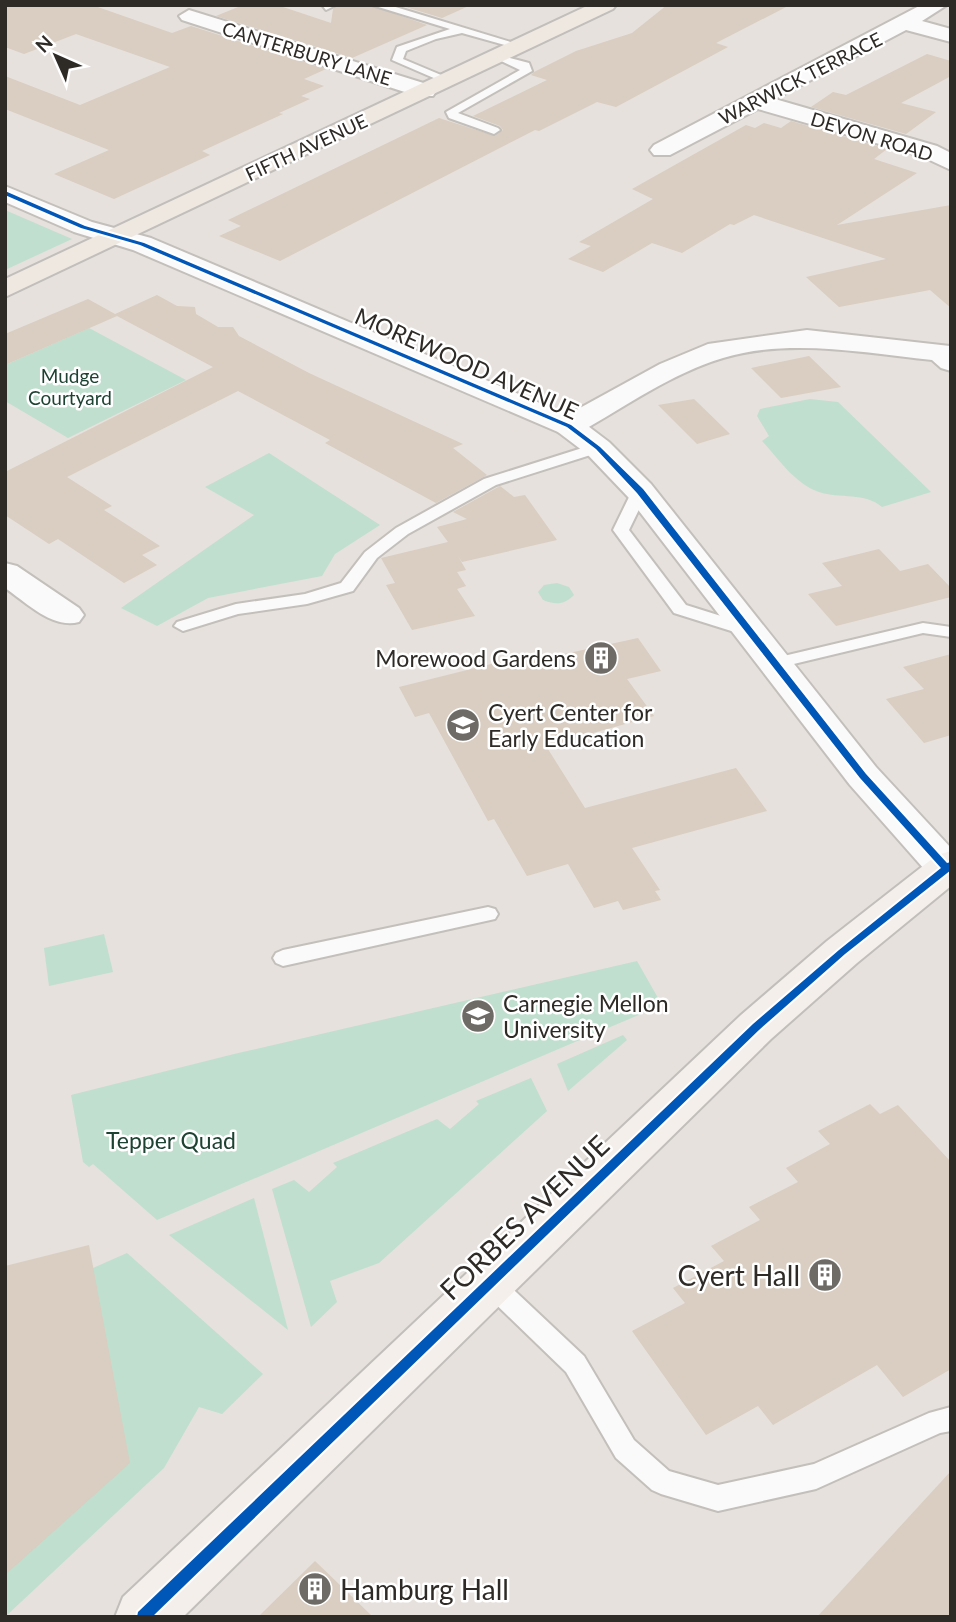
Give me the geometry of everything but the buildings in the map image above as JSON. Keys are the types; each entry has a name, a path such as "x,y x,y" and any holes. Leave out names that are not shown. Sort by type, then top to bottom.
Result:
{"highway":[{"name":"FIFTH AVENUE","path":"5,289 601,6"}],"main road":[{"name":"FORBES AVENUE","path":"143,1617 756,1027 948,867"}],"street":[{"name":"WARWICK TERRACE","path":"662,150 937,5"},
{"name":"CANTERBURY LANE","path":"189,16 425,90"},
{"path":"905,23 951,36"},
{"name":"DEVON ROAD","path":"753,100 929,151 951,163"},
{"name":"MOREWOOD AVENUE","path":"5,193 83,227 179,259 569,426 598,448 640,491 871,786 948,867"},
{"path":"569,426 670,370 718,350 807,338 940,352 951,362"},
{"path":"5,573 67,615"}],"lane":[{"path":"377,5 465,29 509,51 525,65 526,71 452,112 453,116 494,130"},
{"path":"447,80 397,60 401,49 433,36 465,29"},
{"path":"183,626 236,609 307,599 347,587 371,555 401,531 490,482 598,448"},
{"path":"640,491 621,530 680,609 752,632"},
{"path":"776,663 923,628 951,632"},
{"path":"283,958 488,914"},
{"path":"489,1282 575,1364 625,1449 661,1481 718,1498 816,1476 937,1421 951,1419"}],"green space":[{"path":"5,210 72,239 5,270"},
{"name":"Mudge Courtyard","path":"89,328 186,380 68,438 5,401 5,365"},
{"path":"810,399 838,402 931,492 882,507 868,499 819,492 802,483 762,441 769,436 757,416 760,409"},
{"path":"269,453 380,525 335,554 322,576 208,598 157,626 121,608 254,515 205,487"},
{"path":"557,583 569,587 574,595 560,603 543,600 538,592 544,585"},
{"path":"104,934 113,972 49,986 44,948"},
{"name":"Tepper Quad","path":"637,961 662,1005 157,1220 93,1164 89,1167 83,1162 71,1095 234,1054"},
{"path":"623,1035 627,1040 568,1091 557,1064"},
{"path":"531,1078 547,1111 379,1263 330,1281 337,1302 311,1327 272,1189 294,1180 309,1192 337,1167 333,1163 437,1119 450,1129 479,1104 476,1101"},
{"path":"254,1198 288,1330 169,1235"},
{"path":"127,1253 263,1374 222,1414 199,1407 164,1468 5,1617 5,1575 93,1268"}],"cycle path":[{"path":"5,193 83,227 142,244 569,426 598,448 640,491 863,776 946,868"},
{"path":"143,1617 756,1027 842,952 951,865"}],"place":[{"name":"Morewood Gardens","path":"601,658"},
{"name":"Cyert Center for Early Education","path":"463,725"},
{"name":"Carnegie Mellon University","path":"478,1016"},
{"name":"Cyert Hall","path":"825,1275"},
{"name":"Hamburg Hall","path":"315,1589"}]}
